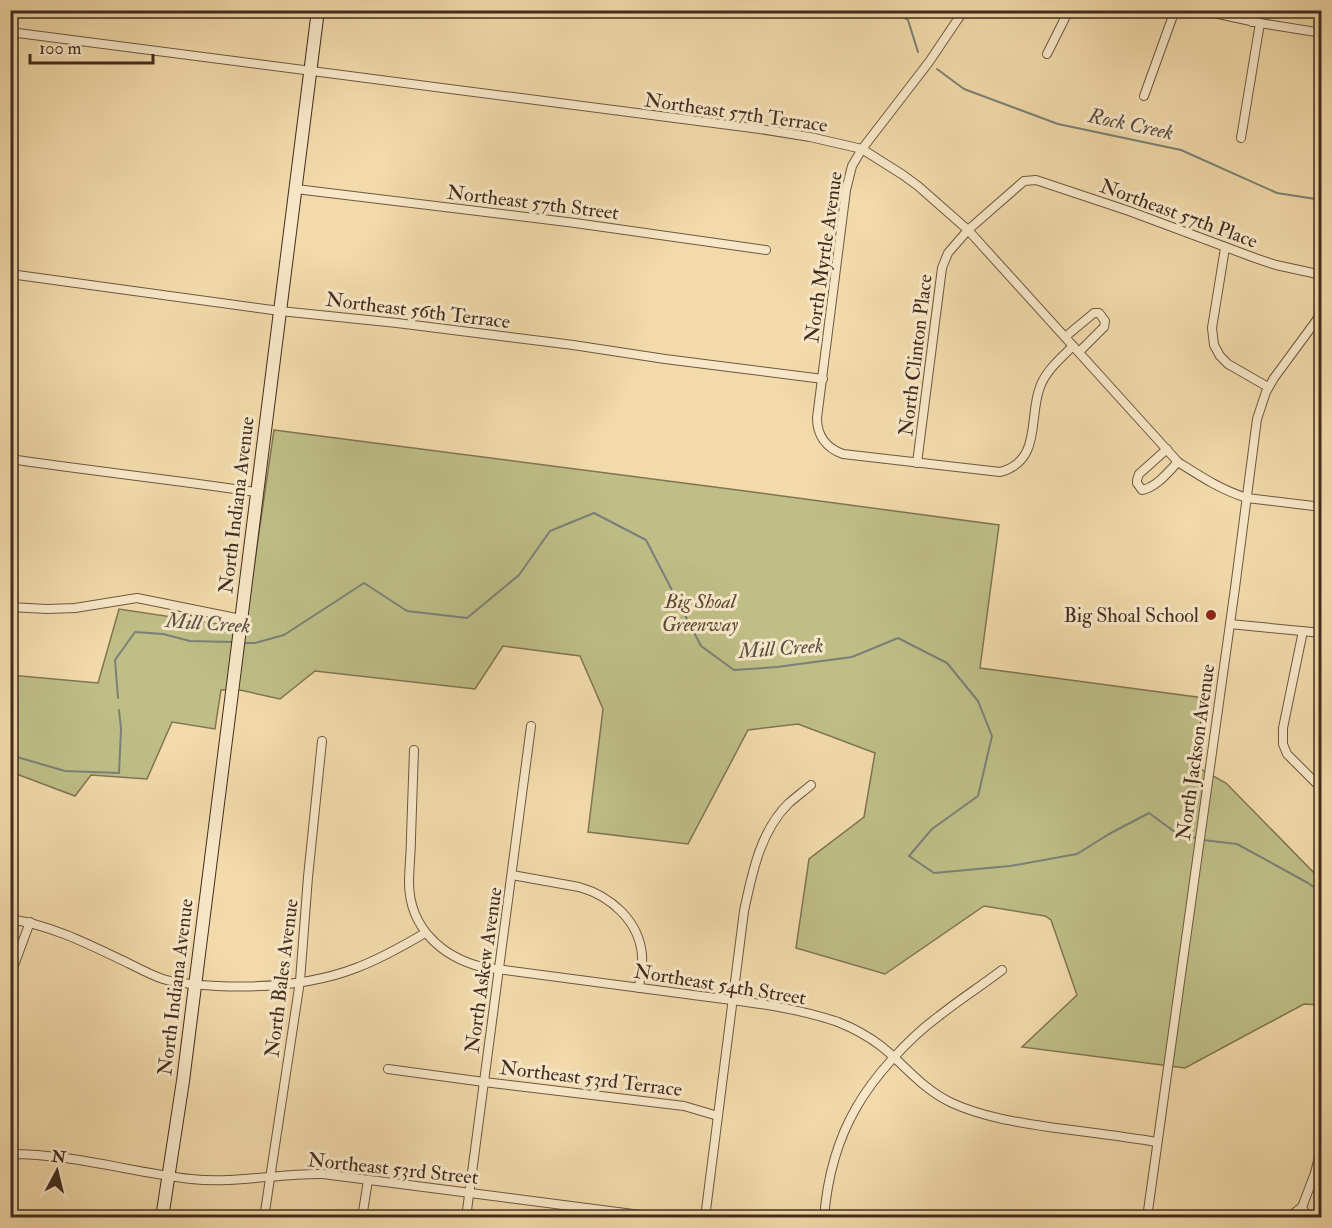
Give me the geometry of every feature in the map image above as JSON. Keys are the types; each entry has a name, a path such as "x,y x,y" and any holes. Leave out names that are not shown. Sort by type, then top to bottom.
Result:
{"street":[{"name":"North Indiana Avenue","path":"162,1218 183,1081 318,10"},
{"name":"North Myrtle Avenue","path":"917,463 843,454 832,449 820,436 817,418 846,190 852,166 862,149 929,62 964,10"},
{"path":"1047,54 1069,10"},
{"path":"1144,96 1174,10"},
{"path":"1200,10 1322,33"},
{"path":"1241,138 1256,22 1253,10"},
{"name":"Northeast 57th Terrace","path":"10,32 760,129 862,149 918,186 968,230 1178,462 1216,486 1247,498 1322,507"},
{"name":"North Clinton Place","path":"917,463 944,263 951,248 968,230 1027,180"},
{"name":"Northeast 57th Place","path":"1027,180 1036,180 1129,211 1276,265 1322,275"},
{"name":"Northeast 57th Street","path":"296,189 575,223 766,250"},
{"path":"1225,248 1212,328 1214,345 1228,364 1268,387"},
{"name":"Northeast 56th Terrace","path":"10,274 280,311 561,343 822,379"},
{"name":"North Jackson Avenue","path":"1148,1218 1257,419 1268,387 1316,321 1322,309"},
{"path":"917,463 1000,472 1020,461 1030,445 1037,395 1051,368 1104,327 1106,321 1099,313 1094,313 1065,337"},
{"path":"1167,449 1139,474 1137,480 1139,487 1142,490 1147,489 1178,462"},
{"path":"10,459 256,492"},
{"path":"10,607 75,608 137,598 241,619"},
{"path":"1230,624 1322,633"},
{"path":"1303,631 1283,728 1283,744 1287,754 1322,789"},
{"name":"North Askew Avenue","path":"466,1218 531,726"},
{"name":"North Bales Avenue","path":"264,1218 300,981 322,741"},
{"path":"10,919 30,922 58,931 163,979 194,985 249,988 273,986 322,978 356,968 425,933 412,902 409,884 414,750"},
{"path":"705,1218 744,911 751,880 759,852 779,815 788,804 811,785"},
{"path":"512,875 590,890 600,894 618,908 632,926 639,942 642,954 639,988"},
{"path":"10,976 30,922"},
{"name":"Northeast 54th Street","path":"425,933 437,945 458,959 483,967 781,1007 837,1022 867,1036 894,1057 925,1087 952,1103 973,1111 1015,1122 1157,1142"},
{"path":"824,1218 834,1163 847,1125 861,1100 894,1057 937,1017 1002,970"},
{"name":"Northeast 53rd Terrace","path":"388,1069 684,1106 718,1116"},
{"path":"1288,1218 1302,1207 1316,1173 1322,1145"},
{"name":"Northeast 53rd Street","path":"10,1154 80,1159 146,1173 192,1179 223,1180 323,1174 664,1218"},
{"path":"362,1218 368,1180"},
{"path":"1302,1207 1308,1218"}],"green space":[{"name":"Big Shoal Greenway","path":"274,430 999,525 980,668 1204,698 1195,766 1226,783 1321,880 1321,1005 1304,1004 1185,1068 1022,1047 1077,995 1051,920 1045,916 984,906 885,974 796,948 809,859 864,817 875,753 798,724 748,730 688,844 588,832 603,709 580,656 503,646 475,689 315,671 280,699 240,690 221,690 215,729 172,722 147,779 91,775 75,796 11,772 10,675 98,683 119,609 245,628"}],"waterway":[{"name":"Rock Creek","path":"891,10 908,20 918,52"},
{"name":"Rock Creek","path":"937,69 964,89 1058,124 1181,150 1277,193 1322,200"},
{"name":"Mill Creek","path":"242,643 255,643 284,635 364,583 407,611 467,618 519,575 550,531 594,513 646,540 701,646 734,670 852,657 898,638 947,663 978,701 992,736 978,796 932,829 909,856 934,873 1010,866 1077,854 1149,813 1179,835 1197,838"},
{"name":"Mill Creek","path":"118,698 115,660 135,632 163,634 190,641 233,642"},
{"name":"Mill Creek","path":"10,755 65,771 119,773 121,729 119,710"},
{"name":"Mill Creek","path":"1203,840 1237,844 1322,893"}],"place":[{"name":"Big Shoal School","path":"1211,615"}]}
